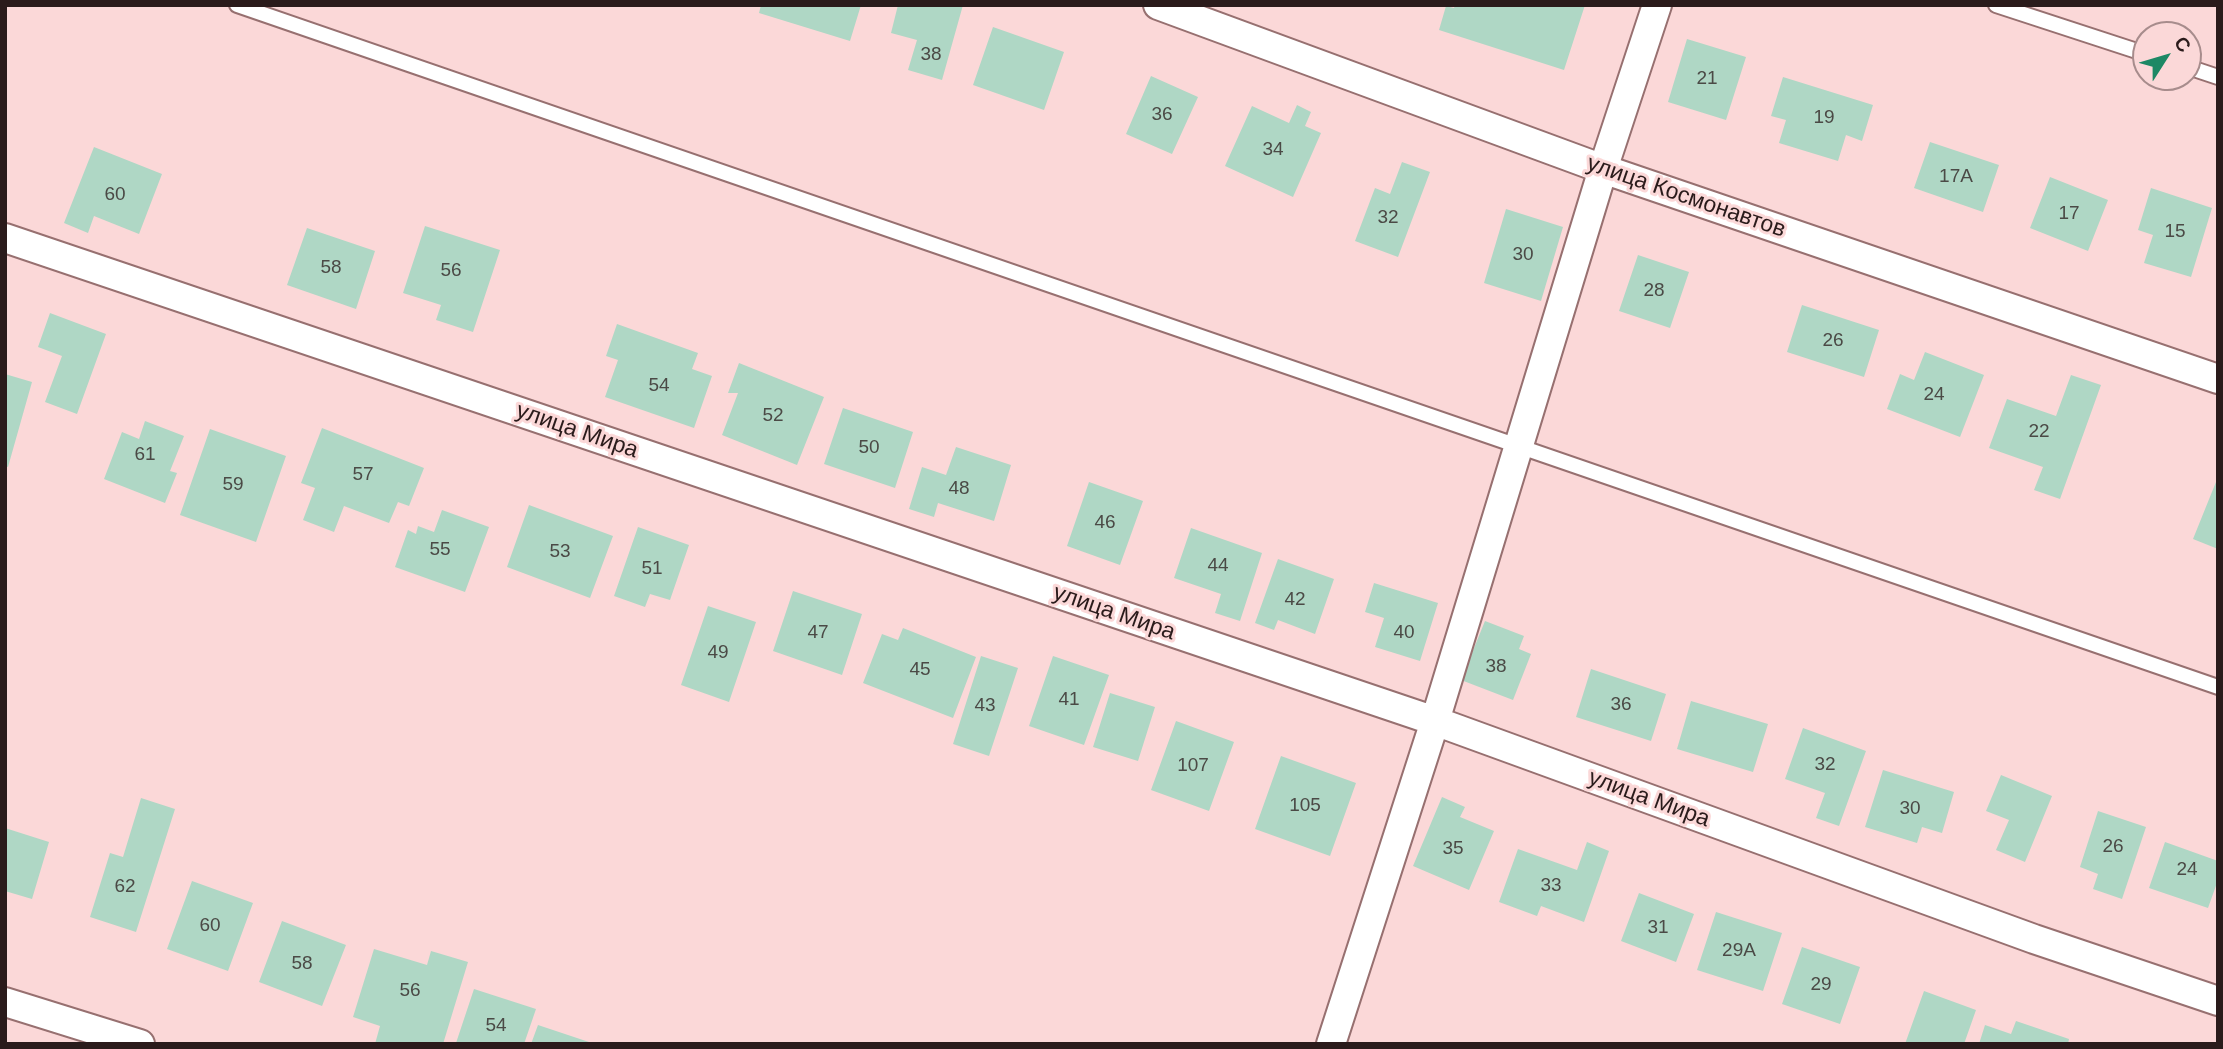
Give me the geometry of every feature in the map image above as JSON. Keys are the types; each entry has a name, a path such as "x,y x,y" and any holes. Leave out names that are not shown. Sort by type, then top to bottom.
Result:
{"street":[{"name":"улица Космонавтов","path":"1158,5 1603,169 2218,379"},
{"path":"1331,1044 1435,721 1603,169 1657,5"},
{"name":"улица Мира","path":"5,238 1435,721 2034,939 2218,1001"},
{"path":"5,1002 140,1044"}],"lane":[{"path":"237,5 2218,687"},
{"path":"1996,5 2132,49"}],"building":[{"path":"761,5 861,5 850,41 759,13"},
{"path":"898,5 963,5 942,80 908,70 917,40 891,33"},
{"path":"1455,5 1585,5 1564,70 1439,30 1446,6 1454,8"},
{"path":"993,27 1064,52 1044,110 973,85"},
{"path":"1687,39 1746,57 1726,120 1668,102"},
{"path":"1151,76 1198,97 1172,154 1126,134"},
{"path":"1783,77 1873,105 1862,141 1846,135 1838,161 1779,143 1786,120 1771,116"},
{"path":"1297,105 1311,112 1305,126 1321,133 1293,197 1225,166 1252,106 1289,123"},
{"path":"1930,142 1999,165 1983,212 1914,188"},
{"path":"94,147 162,174 139,234 94,216 88,233 64,223"},
{"path":"1402,162 1430,172 1398,257 1355,241 1375,188 1390,194"},
{"path":"2050,177 2108,200 2088,251 2030,228"},
{"path":"2151,188 2212,208 2191,277 2144,263 2153,235 2138,230"},
{"path":"1506,209 1563,227 1541,301 1484,283"},
{"path":"425,226 500,250 473,332 436,320 441,305 403,293"},
{"path":"307,228 375,251 356,309 287,285"},
{"path":"1638,255 1689,272 1670,328 1619,311"},
{"path":"1802,305 1879,330 1864,377 1787,352"},
{"path":"50,313 106,334 77,414 45,402 62,356 38,347"},
{"path":"617,324 698,353 692,369 712,376 694,428 605,397 618,360 606,356"},
{"path":"1925,352 1984,375 1960,437 1887,409 1900,374 1914,380"},
{"path":"739,363 824,397 797,465 722,435 738,393 728,393"},
{"path":"5,374 32,382 8,467 5,466"},
{"path":"2071,375 2101,385 2060,499 2034,490 2043,467 1989,448 2007,399 2056,416"},
{"path":"843,408 913,432 895,488 824,464"},
{"path":"145,421 184,436 170,471 177,473 165,503 104,479 122,432 139,439"},
{"path":"322,428 424,468 409,506 398,502 389,523 344,506 334,532 303,520 315,488 301,483"},
{"path":"210,429 286,456 256,542 180,515"},
{"path":"956,447 1011,465 994,521 938,503 934,517 909,509 922,467 946,475"},
{"path":"2218,477 2218,549 2193,539"},
{"path":"1089,482 1143,501 1120,565 1067,546"},
{"path":"529,505 613,536 590,598 507,567"},
{"path":"442,510 489,527 465,592 395,567 408,530 416,534 418,526 434,532"},
{"path":"638,527 689,545 670,600 650,594 645,607 614,596"},
{"path":"1191,528 1262,553 1240,621 1215,613 1221,594 1174,578"},
{"path":"1278,559 1334,579 1315,634 1278,620 1274,630 1255,623"},
{"path":"1374,583 1438,603 1420,661 1375,647 1384,618 1365,612"},
{"path":"793,591 862,614 842,675 773,651"},
{"path":"708,606 756,622 729,702 681,685"},
{"path":"1485,621 1524,636 1519,649 1531,654 1513,700 1461,680"},
{"path":"903,628 976,657 953,718 863,683 882,634 898,640"},
{"path":"981,656 1018,668 989,756 953,744"},
{"path":"1053,656 1109,675 1084,745 1029,726"},
{"path":"1591,669 1666,694 1651,741 1576,717"},
{"path":"1110,693 1155,707 1138,761 1093,747"},
{"path":"1691,701 1768,724 1753,772 1677,749"},
{"path":"1176,721 1234,742 1209,811 1151,790"},
{"path":"1803,728 1866,751 1839,826 1816,818 1825,793 1785,779"},
{"path":"1281,756 1356,783 1330,856 1255,829"},
{"path":"1883,770 1954,792 1942,833 1922,827 1917,843 1865,827"},
{"path":"2001,775 2052,796 2025,862 1996,850 2009,820 1986,811"},
{"path":"1442,797 1465,807 1460,817 1494,831 1469,890 1413,866"},
{"path":"141,798 175,809 136,932 90,917 110,853 123,857"},
{"path":"2098,811 2146,827 2122,899 2093,889 2098,874 2080,867"},
{"path":"5,828 49,842 32,899 5,891"},
{"path":"1587,842 1609,851 1584,922 1541,906 1537,916 1499,902 1518,849 1577,870"},
{"path":"2165,842 2218,861 2218,880 2208,908 2149,888"},
{"path":"192,881 253,903 228,971 167,949"},
{"path":"1639,893 1694,914 1676,962 1621,941"},
{"path":"1716,912 1782,933 1763,991 1697,970"},
{"path":"282,921 346,945 322,1006 259,982"},
{"path":"1802,947 1860,967 1840,1024 1782,1004"},
{"path":"374,949 427,965 431,951 468,962 443,1044 375,1044 380,1026 353,1017"},
{"path":"474,989 536,1009 524,1044 456,1043"},
{"path":"1924,991 1976,1010 1964,1044 1905,1044"},
{"path":"2016,1021 2069,1039 2068,1044 1979,1044 1985,1025 2011,1034"},
{"path":"538,1025 592,1043 592,1044 531,1044"}]}
